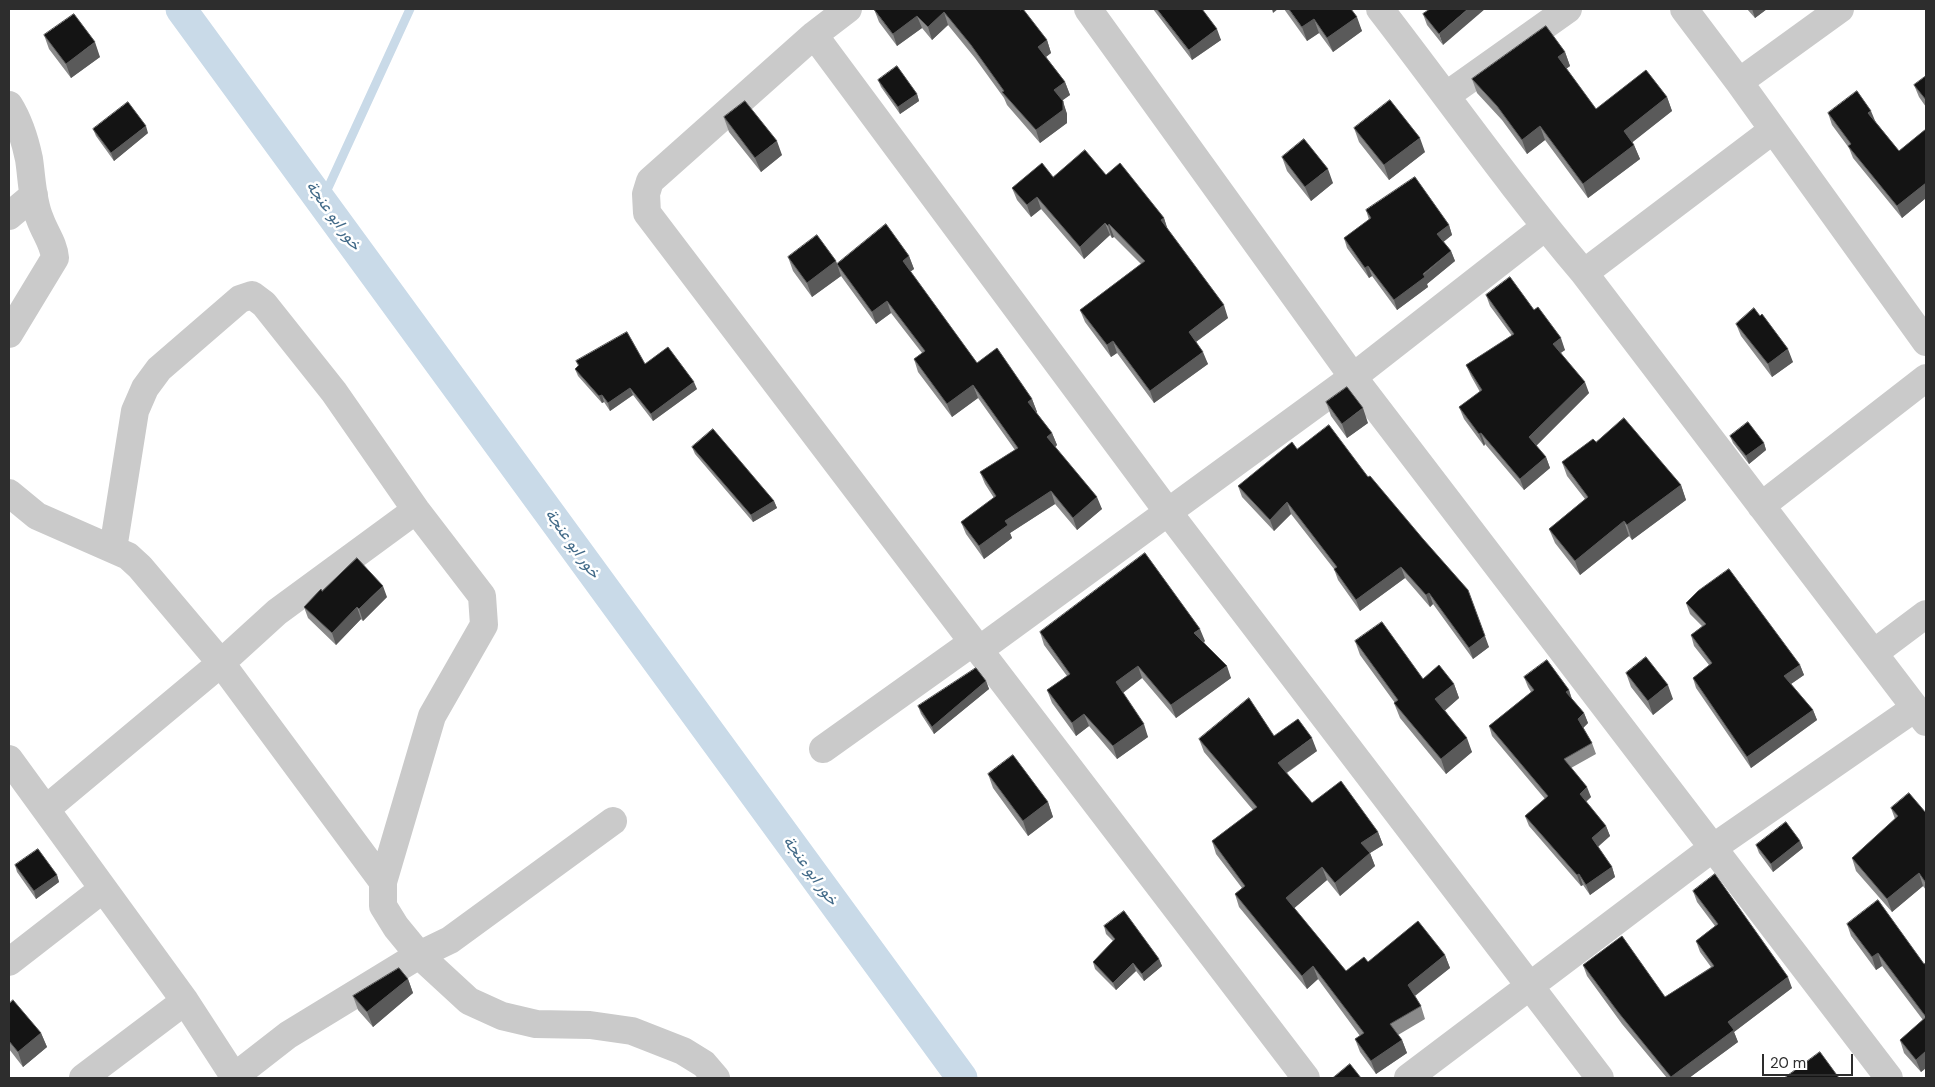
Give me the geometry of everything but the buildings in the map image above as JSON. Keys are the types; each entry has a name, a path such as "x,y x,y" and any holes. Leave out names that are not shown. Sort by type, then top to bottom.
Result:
{"street":[{"path":"848,9 814,35 650,181 646,194 647,213 1306,1078"},
{"path":"1088,9 1353,377 1889,1078"},
{"path":"1380,9 1447,95 1545,227 1584,273 1921,715 1714,847 1408,1078"},
{"path":"1447,95 1568,9"},
{"path":"1684,9 1740,82 1926,342"},
{"path":"1740,82 1840,9"},
{"path":"814,35 1168,512 1600,1078"},
{"path":"9,105 17,119 28,156 39,219 54,250 55,258 9,334"},
{"path":"1584,273 1773,130"},
{"path":"9,216 34,195"},
{"path":"823,749 976,646 1168,512 1353,377 1545,227"},
{"path":"113,549 135,411 146,388 159,369 240,300 252,296 264,304 334,392 416,510 482,596 484,625 432,716 383,882 383,906 396,927 418,955 469,1001 502,1016 536,1024 590,1025 632,1031 683,1051 704,1064 716,1078"},
{"path":"1761,506 1926,378"},
{"path":"9,493 37,516 128,556 140,567 221,663 383,882"},
{"path":"46,809 221,663 277,612 416,510"},
{"path":"1874,653 1926,614"},
{"path":"9,759 185,1001 235,1078 288,1035 418,955 450,940 613,821"},
{"path":"9,962 104,888"},
{"path":"83,1078 185,1001"}],"waterway":[{"name":"خور ابو عنجة","path":"181,9 962,1078"},
{"path":"322,201 410,9"}]}
